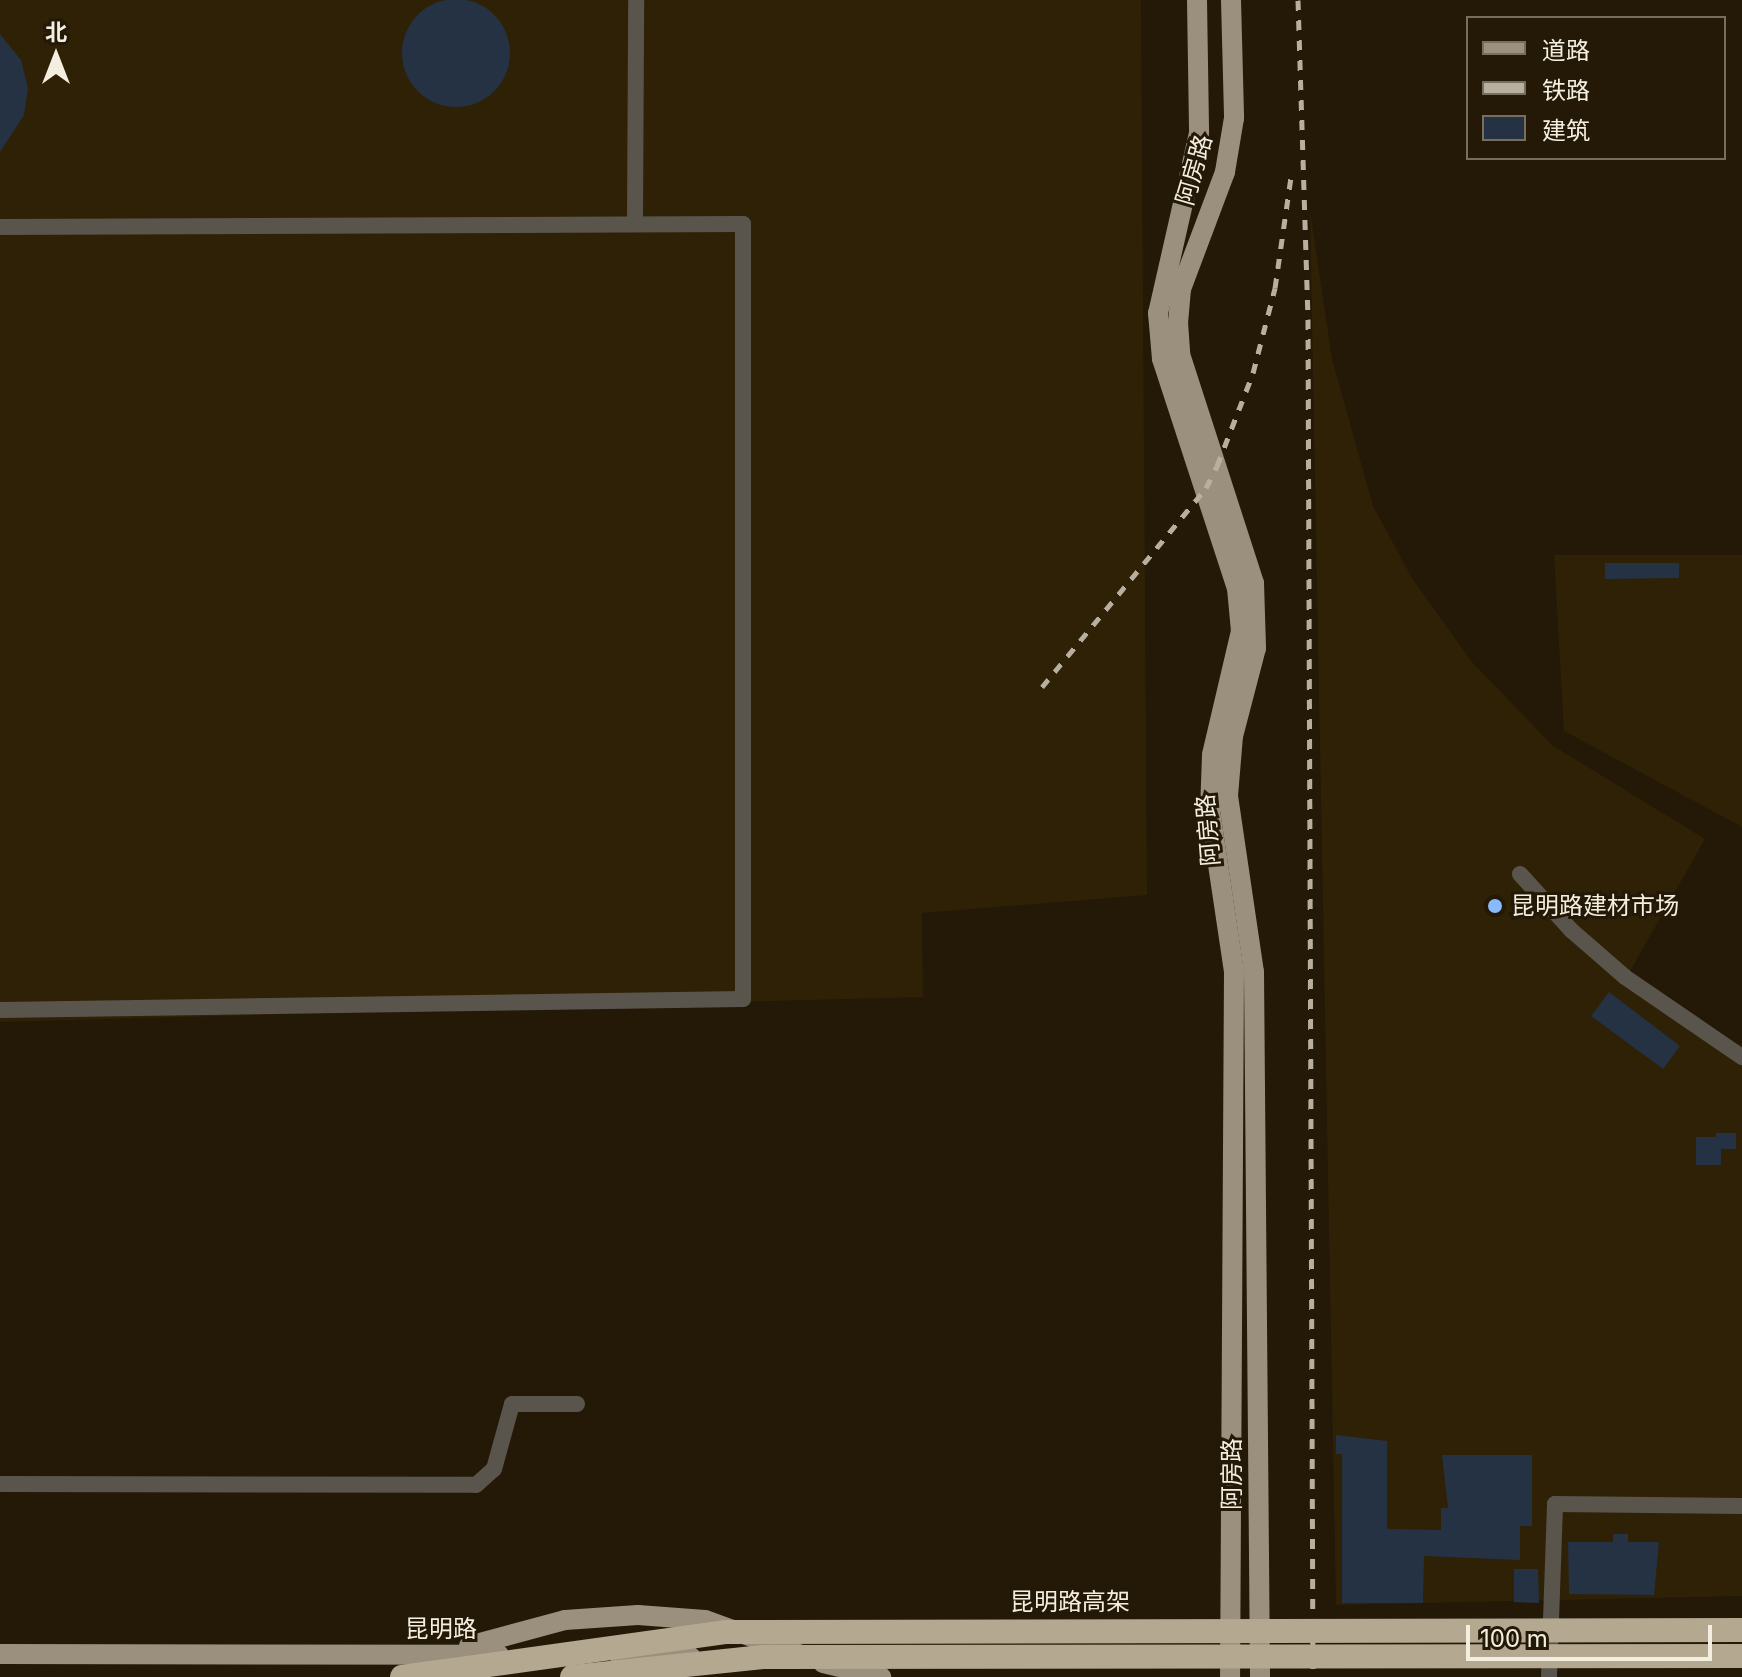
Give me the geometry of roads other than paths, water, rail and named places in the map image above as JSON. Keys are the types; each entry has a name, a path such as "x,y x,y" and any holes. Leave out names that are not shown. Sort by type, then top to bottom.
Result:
{"highway":[{"name":"昆明路高架","path":"402,1677 725,1632 1742,1630"},
{"path":"572,1677 763,1657 1742,1656"}],"main road":[{"name":"阿房路","path":"1197,0 1199,133 1158,313 1162,359 1237,588 1241,631 1212,755 1210,811 1234,971 1230,1677"},
{"name":"阿房路","path":"1231,0 1234,118 1225,172 1181,289 1178,322 1180,354 1255,597 1256,648 1233,736 1228,796 1254,972 1260,1677"},
{"path":"423,1655 565,1620 638,1615 705,1620 822,1663"},
{"name":"昆明路","path":"0,1654 662,1655 822,1663 881,1677"}],"street":[{"path":"635,224 636,0"},
{"path":"0,227 743,224 743,999 0,1010"},
{"path":"1520,874 1571,930 1625,977 1742,1057"},
{"path":"0,1486 476,1485 494,1469 512,1404 577,1404"},
{"path":"1549,1677 1555,1504 1742,1506"}],"railway":[{"path":"1298,0 1308,319 1313,1677"},
{"path":"1042,687 1206,488 1217,466 1253,373 1275,288 1292,170"}],"place":[{"name":"昆明路建材市场","path":"1495,906"}]}
